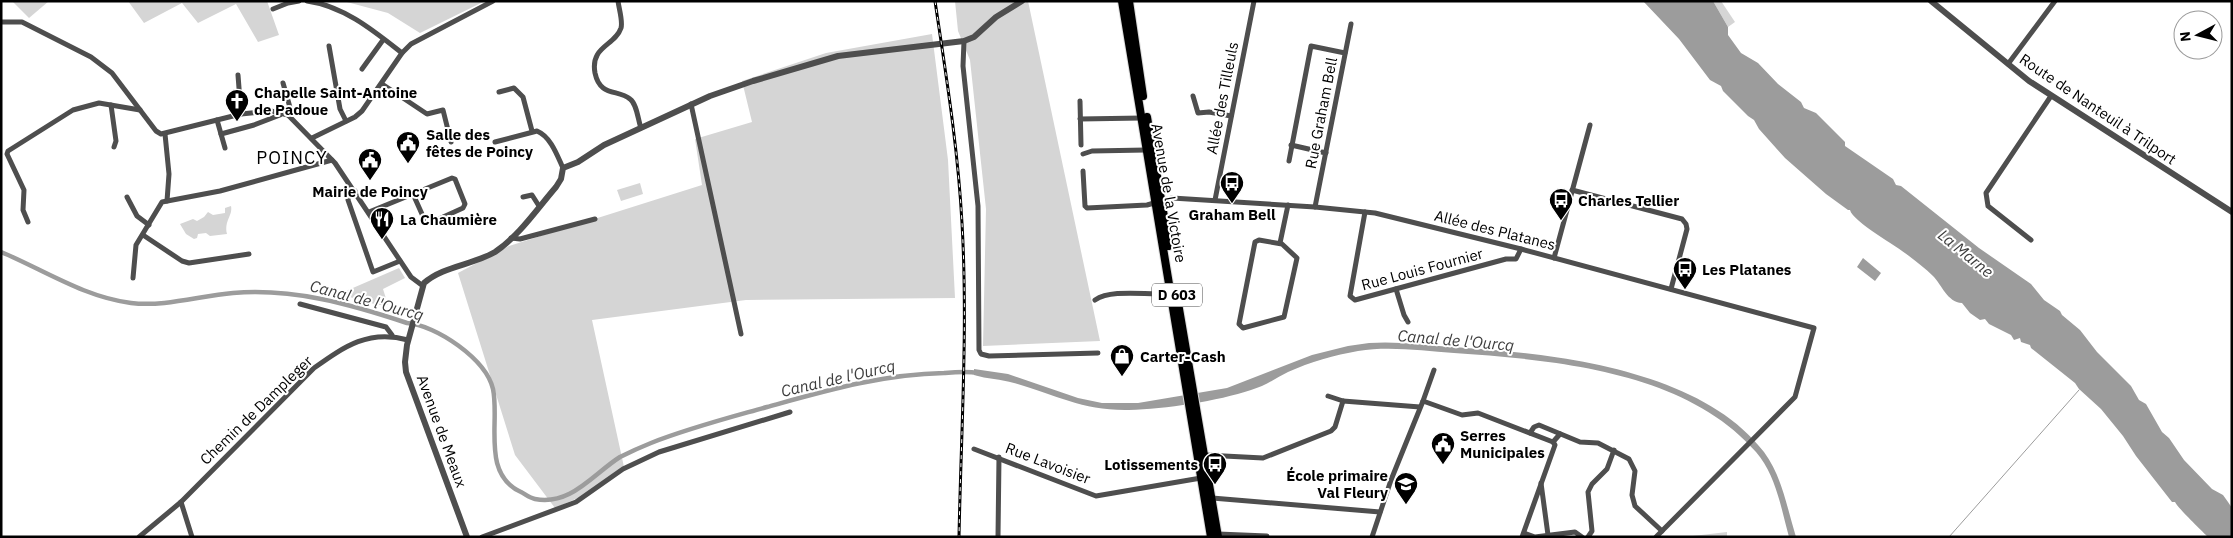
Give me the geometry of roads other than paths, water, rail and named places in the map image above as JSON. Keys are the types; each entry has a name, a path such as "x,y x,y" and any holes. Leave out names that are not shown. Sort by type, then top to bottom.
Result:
{"main road":[{"name":"Avenue de la Victoire","path":"1122,1 1146,150 1158,201 1190,391"},
{"name":"Avenue de la Victoire","path":"1128,1 1179,344 1205,455 1216,536"},
{"name":"Avenue de la Victoire","path":"1194,405 1201,478 1216,536"}],"street":[{"path":"274,9 299,1"},
{"path":"307,1 330,6 345,13 402,53"},
{"path":"312,138 362,111 402,53 422,37 493,1"},
{"path":"618,1 622,26 619,34 602,47 595,58 595,72 606,90 629,98 634,103 640,128"},
{"path":"563,168 578,162 604,145 691,104 753,81 838,56 926,44 964,41 974,37 996,17 1022,1"},
{"name":"Allée des Tilleuls","path":"1215,200 1254,1"},
{"name":"Route de Nanteuil à Trilport","path":"1931,1 2008,64 2051,96 2232,212"},
{"path":"2008,64 2056,1"},
{"path":"1,22 22,22 92,57 112,73 156,131 165,134 241,114 282,112 288,115 332,160 355,191 411,277 423,286 431,277 479,260 495,252 511,238 561,179 563,168 556,151 542,133 532,131 495,142"},
{"name":"Rue Graham Bell","path":"1315,207 1351,24"},
{"path":"362,69 384,40"},
{"path":"964,41 963,66 978,206 979,350 981,354 989,356 1098,352"},
{"path":"329,46 340,110 346,121"},
{"path":"1289,161 1311,46 1345,53"},
{"path":"238,75 241,114"},
{"path":"283,83 290,112 288,115"},
{"path":"382,84 427,114 443,110 451,142"},
{"path":"499,92 514,88 523,97 532,131"},
{"path":"1193,96 1198,113 1209,112 1231,116"},
{"path":"2031,240 1988,206 1986,193 2051,96"},
{"path":"1080,101 1081,145"},
{"path":"28,222 23,210 24,190 7,154 8,151 72,110 99,103 140,110"},
{"path":"111,104 116,141 114,147"},
{"path":"691,104 741,334"},
{"path":"221,134 254,125 280,115 282,112"},
{"path":"1080,119 1142,118"},
{"path":"216,120 225,148"},
{"path":"1554,258 1590,124"},
{"path":"165,134 170,174 165,202"},
{"path":"1291,146 1326,153"},
{"path":"1083,154 1092,151 1146,150"},
{"path":"133,278 136,244 155,216 156,209 165,202 220,191 332,160"},
{"name":"Allée des Platanes","path":"1083,171 1085,206 1087,208 1147,205 1158,201 1215,200 1365,212 1520,249 1814,328 1795,397 1662,531"},
{"path":"369,212 452,178 455,179 466,204 463,208 430,223 426,223 413,194"},
{"path":"1572,190 1682,219 1687,229 1671,289"},
{"path":"355,191 349,195 348,200 373,272 400,261"},
{"path":"522,197 532,195 539,206"},
{"path":"127,198 137,216 149,225"},
{"path":"1280,243 1288,205"},
{"name":"Rue Louis Fournier","path":"1365,212 1350,296 1355,300 1506,259 1516,259 1520,249"},
{"path":"511,238 520,239 596,218"},
{"path":"143,234 182,261 189,263 249,254"},
{"path":"1259,240 1280,243 1297,258 1284,317 1243,328 1239,324 1255,242 1259,240"},
{"name":"Avenue de Meaux","path":"423,286 408,340 405,362 406,372 467,537"},
{"path":"1396,289 1408,322"},
{"path":"1095,300 1100,297 1130,294 1172,293"},
{"path":"300,304 386,328 392,335"},
{"name":"Chemin de Dampleger","path":"138,537 181,502 314,368 340,350 358,341 376,336 392,335 408,340"},
{"path":"1372,537 1434,370"},
{"path":"1328,396 1343,401 1420,407"},
{"path":"1205,455 1266,457 1331,430 1335,426 1343,401"},
{"path":"1423,401 1462,415 1476,412 1553,442"},
{"path":"482,537 576,502 623,469 659,452 790,412"},
{"path":"1530,433 1534,427 1539,425 1580,442 1598,443 1629,459 1634,466 1635,476 1632,499 1635,506 1662,531 1656,537"},
{"path":"1553,442 1560,434"},
{"path":"1553,442 1555,445 1523,535 1535,537 1576,532 1582,537"},
{"name":"Rue Lavoisier","path":"974,449 1007,460 1096,496 1201,478"},
{"path":"1588,537 1592,531 1588,492 1592,484 1607,469 1614,450"},
{"path":"998,457 998,537"},
{"path":"998,465 1007,460"},
{"path":"1541,482 1548,535"},
{"path":"1212,498 1380,512"},
{"path":"181,502 192,537"},
{"path":"1216,536 1267,536"}],"water":[{"name":"La Marne","path":"1643,1 1713,1 1728,27 1728,35 1741,53 1758,63 1778,84 1801,102 1804,108 1816,113 1845,142 1845,146 1893,179 1896,185 1901,186 1979,248 2031,284 2044,300 2060,311 2062,315 2080,330 2097,352 2131,386 2139,400 2146,404 2162,432 2169,438 2184,460 2212,489 2223,495 2232,508 2232,537 2208,537 2175,502 2172,502 2101,409 2075,383 2031,348 2030,345 2021,342 2020,338 2014,340 2011,335 1989,324 1985,319 1980,320 1970,313 1962,303 1952,300 1933,276 1924,268 1859,221 1850,210 1826,194 1785,158 1759,129 1754,120 1723,91 1721,86 1710,80 1679,39"},
{"path":"1863,258 1881,273 1875,281 1857,267"},
{"path":"1369,343 1400,343 1533,354 1621,370 1663,383 1702,401 1736,424 1764,452 1780,482 1796,537 1789,537 1777,492 1763,461 1727,425 1693,403 1656,387 1617,375 1575,366 1534,360 1406,349 1358,351 1314,362 1288,372 1261,386 1223,398 1191,404 1129,410 1113,410 1083,405 1014,383 974,375 974,369 1008,374 1078,398 1102,403 1138,403 1227,388 1312,355"}],"waterway":[{"name":"Canal de l'Ourcq","path":"1,252 64,282 114,300 156,304 233,293 255,292 299,295 343,304 432,330 458,346 481,366 493,389 496,460 501,473 509,484 535,499 548,500 560,498 581,487 624,455 643,446 723,419 832,389 876,380 921,374 978,373"},
{"path":"1949,537 2079,390"}],"railway":[{"path":"935,1 955,139 964,262 959,537"}],"place":[{"name":"Chapelle Saint-Antoine de Padoue","path":"237,122"},
{"name":"Salle des fêtes de Poincy","path":"408,164"},
{"name":"Mairie de Poincy","path":"370,181"},
{"name":"Graham Bell","path":"1232,204"},
{"name":"Charles Tellier","path":"1561,221"},
{"name":"La Chaumière","path":"382,240"},
{"name":"Les Platanes","path":"1685,290"},
{"name":"Carter-Cash","path":"1122,377"},
{"name":"Serres Municipales","path":"1443,465"},
{"name":"Lotissements","path":"1215,485"},
{"name":"École primaire Val Fleury","path":"1406,505"}],"district":[{"name":"POINCY","path":"292,157"}]}
